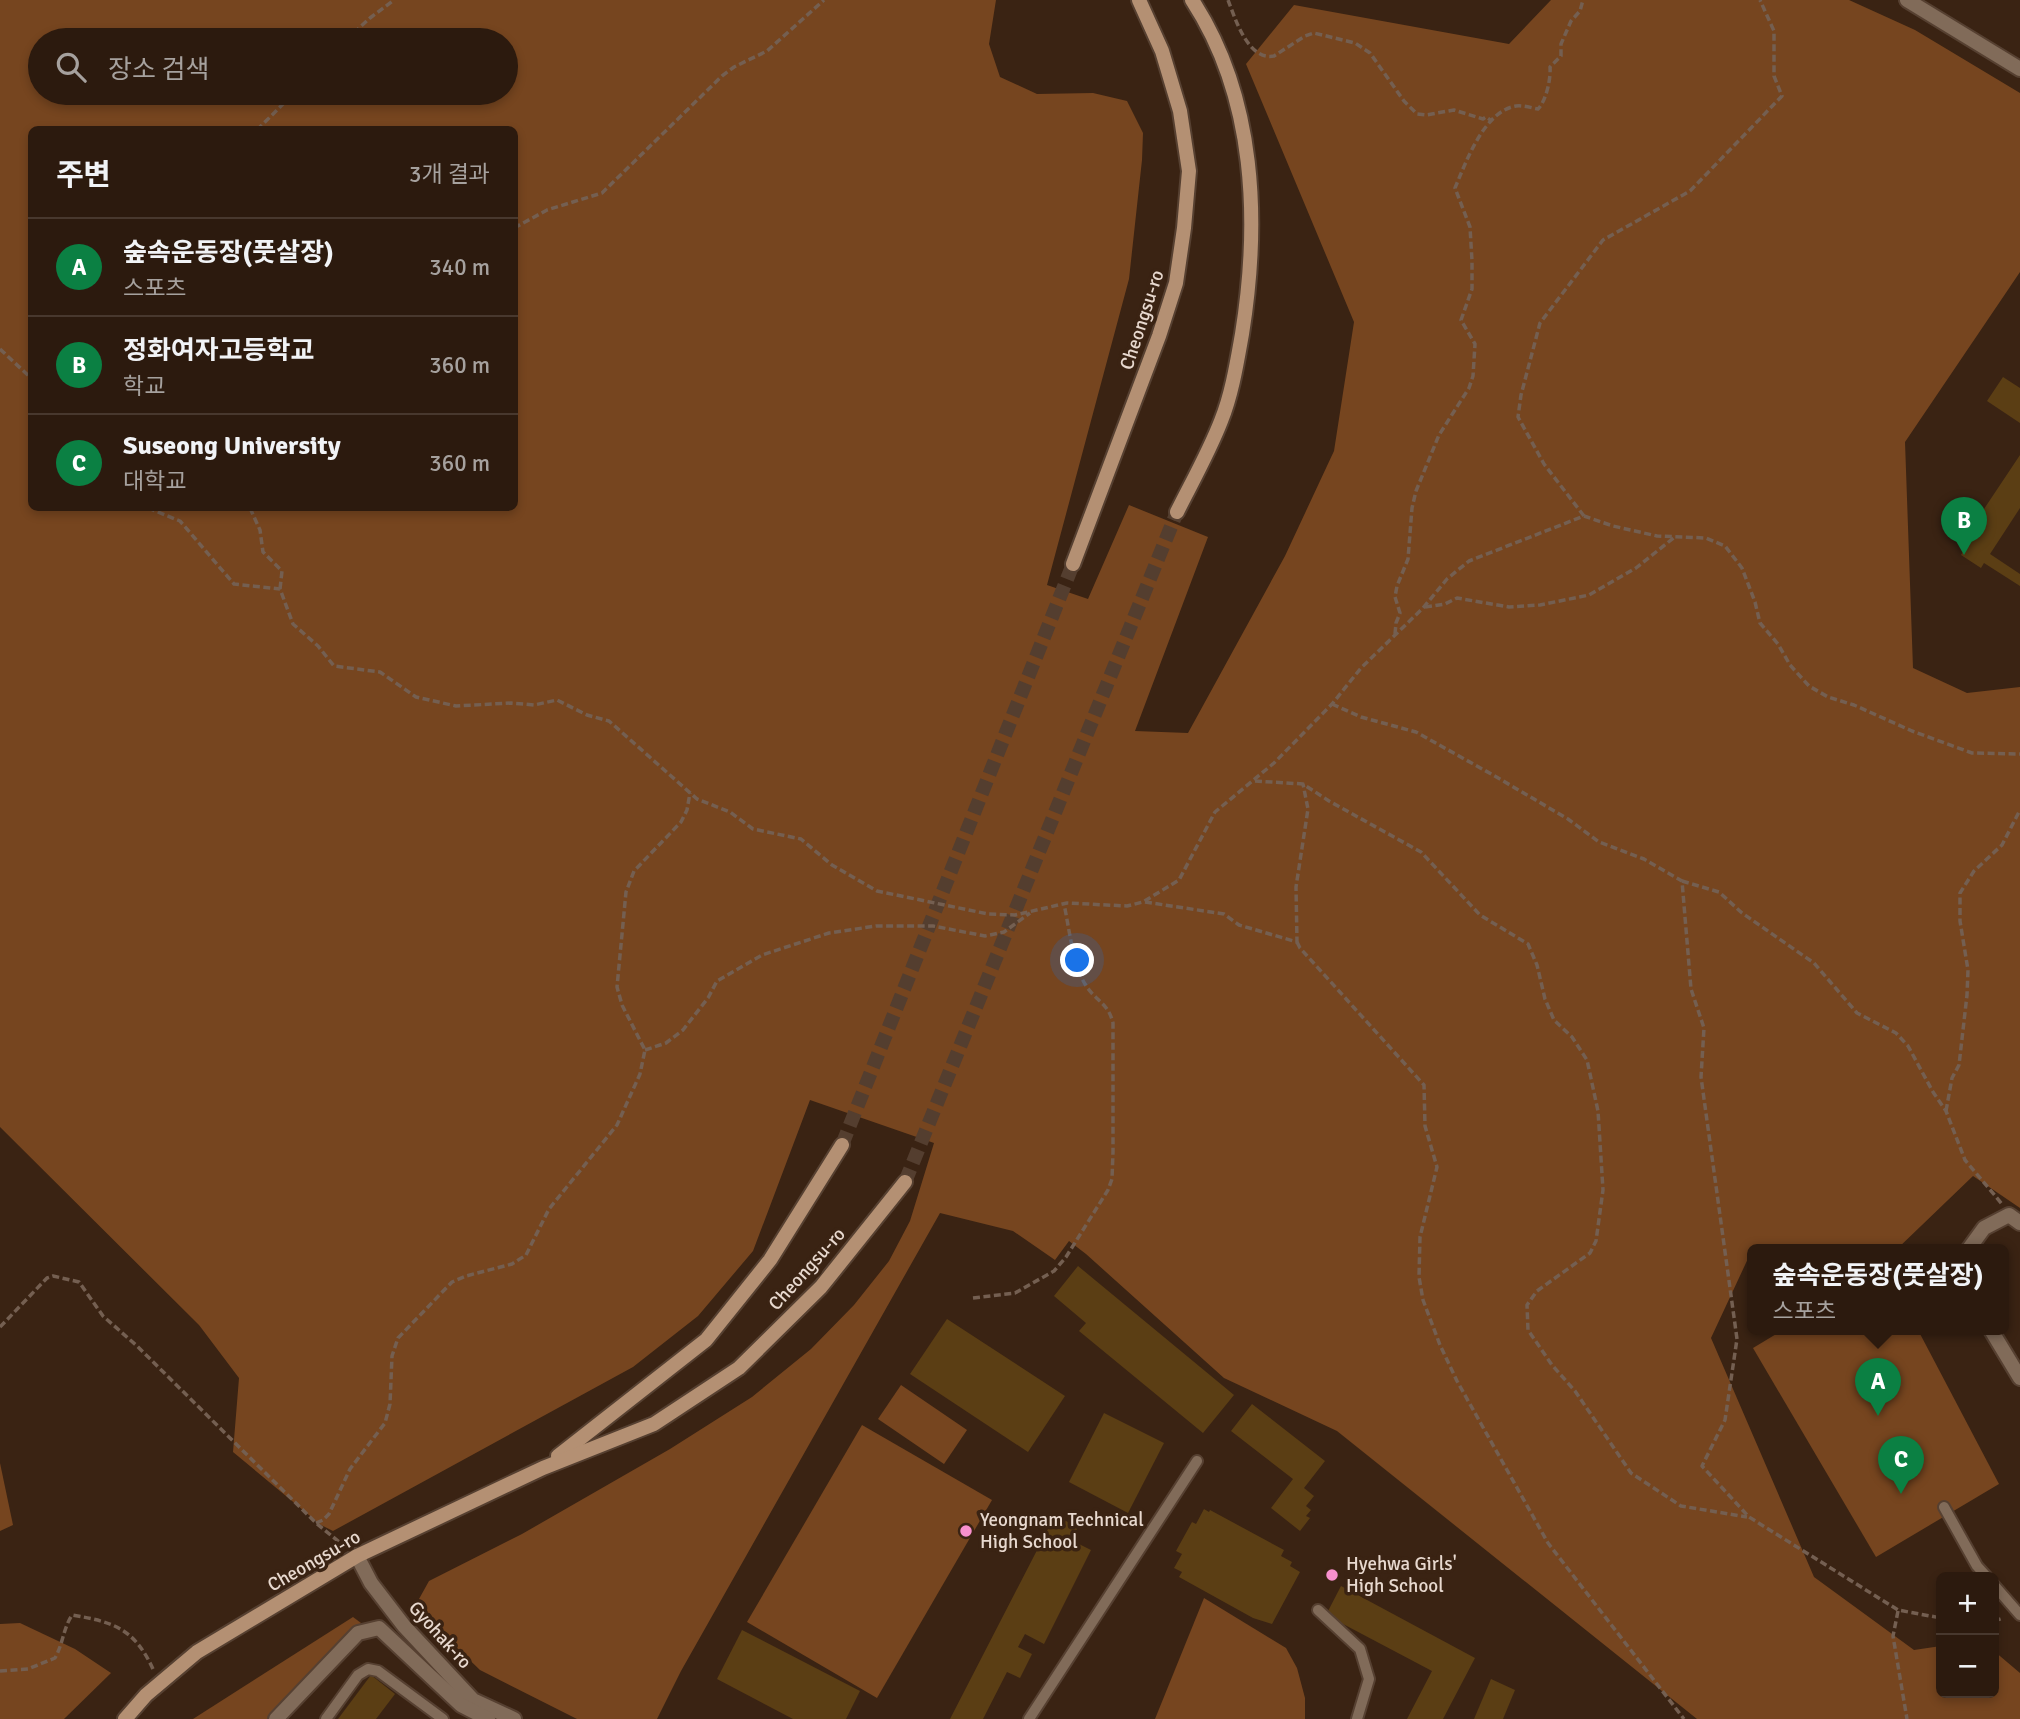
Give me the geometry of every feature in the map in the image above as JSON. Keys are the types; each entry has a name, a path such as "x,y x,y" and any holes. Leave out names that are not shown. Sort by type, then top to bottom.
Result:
{"main road":[{"name":"Cheongsu-ro","path":"1073,564 1177,283 1184,228 1189,171 1181,111 1162,51 1139,0"},
{"path":"1177,512 1222,420 1238,354 1249,289 1252,210 1247,142 1230,85 1205,20 1192,0"},
{"name":"Cheongsu-ro","path":"543,1468 706,1340 770,1259 842,1145"},
{"name":"Cheongsu-ro","path":"125,1719 146,1695 197,1652 357,1556 543,1468 654,1424 739,1368 821,1287 905,1182"}],"street":[{"path":"1907,0 2020,69"},
{"path":"1972,1244 1984,1228 2014,1219"},
{"path":"1994,1335 2020,1378"},
{"name":"Gyohak-ro","path":"357,1556 372,1583 404,1626 473,1700 514,1719"},
{"path":"276,1719 358,1633 379,1628 461,1706 488,1719"}],"lane":[{"path":"1028,1719 1197,1461"},
{"path":"1944,1507 1982,1572"},
{"path":"1999,1591 2020,1615"},
{"path":"1318,1610 1360,1648 1369,1679 1357,1719"},
{"path":"326,1719 358,1675 368,1669 378,1671 436,1717"}],"path":[{"path":"360,28 394,0"},
{"path":"518,226 547,210 602,192 722,76 767,51 824,0"},
{"path":"1228,0 1239,32 1260,54 1268,58 1314,33 1355,43 1370,53 1404,101 1417,114 1454,110 1483,119 1486,117 1492,121"},
{"path":"1396,635 1396,623 1400,613 1395,597 1408,559 1416,491 1439,435 1469,388 1473,376 1475,344 1461,320 1472,289 1470,227 1455,188 1472,150 1492,121 1518,106 1538,109 1542,106 1551,79 1550,67 1561,56 1561,44 1571,21 1580,11 1583,0"},
{"path":"1760,0 1774,31 1774,76 1782,96 1690,191 1603,240 1540,323 1518,417 1544,464 1584,516 1612,526 1657,536 1706,538 1725,547 1742,568 1760,623 1779,644 1790,665 1809,686 1828,697 1972,753 2020,754"},
{"path":"261,126 282,105"},
{"path":"0,349 28,375"},
{"path":"155,511 180,521 234,584 280,589"},
{"path":"251,511 260,530 264,552 282,571 280,589 293,624 318,646 334,666 380,672 416,697 456,706 511,703 534,705 557,700 587,715 609,720 697,799 730,812 753,829 801,839 832,865 877,891 988,914 1015,915 1064,904 1127,906 1143,902 1179,880 1215,812 1274,764 1332,704 1361,668 1423,608 1447,579 1469,561 1584,516"},
{"path":"1423,608 1445,604 1457,598 1509,607 1564,601 1589,595 1636,568 1676,536"},
{"path":"1332,704 1361,717 1416,733 1568,819 1599,842 1644,859 1682,881 1719,892 1742,913 1814,963 1857,1013 1896,1033 1908,1046 1946,1111 1965,1160 2014,1219"},
{"path":"1253,781 1303,784 1421,852 1480,915 1528,944 1554,1020 1572,1037 1587,1060 1598,1111 1602,1190 1597,1233 1590,1253 1537,1290 1527,1305 1528,1330 1546,1358 1594,1417 1631,1473 1681,1506 1749,1517"},
{"path":"1303,784 1308,809 1296,887 1297,942 1424,1085 1425,1126 1437,1167 1420,1237 1419,1277 1423,1300 1452,1372 1548,1543 1684,1719"},
{"path":"316,1523 329,1514 350,1469 385,1423 390,1404 392,1356 398,1338 452,1282 512,1264 526,1255 549,1209 617,1125 640,1074 645,1050 622,1005 617,987 626,892 634,871 681,822 687,810 690,793"},
{"path":"1946,1111 1952,1078 1959,1065 1967,995 1968,970 1960,920 1959,893 1974,872 2002,845 2020,810"},
{"path":"1682,881 1691,989 1704,1028 1701,1077 1737,1339 1725,1420 1702,1466 1749,1517 1898,1610 1936,1617"},
{"path":"1143,902 1224,914 1239,925 1297,942"},
{"path":"973,1298 1015,1293 1054,1271 1096,1210 1112,1179 1113,1023 1106,1005 1089,989 1082,977 1064,904"},
{"path":"645,1050 666,1043 683,1030 708,998 717,981 762,955 829,933 876,926 933,926 985,936 1004,932 1034,911"},
{"path":"0,1327 47,1278 53,1276 79,1282 103,1316 137,1346 316,1523 357,1556"},
{"path":"1898,1610 1893,1636 1907,1719"},
{"path":"0,1671 28,1669 55,1658 61,1648 64,1628 72,1615 108,1621 122,1630 144,1651 159,1683"}],"shaded area":[{"path":"0,0 996,0 989,44 1000,77 1037,94 1093,93 1127,101 1143,133 1129,279 1047,585 1088,599 1129,505 1208,537 1135,731 1188,733 1285,556 1334,451 1354,322 1246,64 1294,5 1509,44 1551,0 1849,0 1915,30 2020,93 2020,272 1905,442 1913,668 1967,693 2020,687 2020,1208 1973,1176 1902,1244 1747,1244 1747,1261 1711,1338 1814,1577 1914,1650 1936,1647 1936,1698 1999,1698 1999,1655 2020,1673 2020,1719 1697,1719 1337,1431 1224,1378 1069,1241 1055,1260 1013,1231 940,1213 681,1671 657,1719 577,1719 480,1670 423,1615 419,1599 429,1581 522,1534 670,1449 752,1397 811,1349 854,1305 889,1261 910,1221 934,1143 810,1100 753,1251 698,1316 633,1367 333,1531 321,1525 233,1452 239,1378 199,1325 0,1127"},
{"path":"1775,1335 1921,1335 1999,1484 1876,1557 1753,1348"},
{"path":"901,1385 967,1430 944,1464 878,1419"},
{"path":"862,1425 992,1500 877,1698 747,1622"},
{"path":"0,1463 13,1525 0,1531"},
{"path":"1204,1598 1286,1648 1297,1668 1305,1698 1305,1719 1155,1719"},
{"path":"353,1617 361,1623 267,1719 193,1719"},
{"path":"20,1623 75,1649 111,1673 64,1719 0,1719 0,1624"}],"building":[{"path":"2003,377 2020,388 2020,423 1987,401"},
{"path":"2020,455 2020,508 1990,554 2020,574 2020,586 1984,563 1981,568 1961,555 1965,548 1960,545"},
{"path":"1078,1266 1234,1395 1203,1433 1079,1331 1086,1323 1054,1296"},
{"path":"947,1319 1065,1396 1028,1452 910,1374"},
{"path":"1252,1404 1325,1461 1304,1488 1314,1496 1306,1506 1311,1510 1306,1516 1310,1518 1300,1531 1271,1508 1293,1479 1231,1431"},
{"path":"1104,1413 1164,1443 1128,1513 1069,1482"},
{"path":"1204,1509 1284,1550 1281,1556 1292,1562 1290,1566 1300,1572 1272,1624 1253,1618 1179,1577 1182,1572 1174,1568 1182,1554 1176,1551 1192,1522 1196,1524"},
{"path":"1058,1517 1078,1527 1071,1540 1091,1550 1044,1644 1025,1634 1018,1647 1032,1654 1020,1678 1007,1672 983,1719 950,1719 1050,1525 1053,1526"},
{"path":"1341,1586 1475,1658 1443,1719 1407,1719 1432,1671 1326,1615"},
{"path":"742,1630 860,1691 846,1719 793,1719 717,1679"},
{"path":"371,1675 395,1694 376,1719 338,1719"},
{"path":"1491,1679 1515,1690 1503,1719 1474,1719"}],"tunnel":[{"path":"905,1182 1177,512"},
{"path":"842,1145 1073,564"}],"place":[{"name":"정화여자고등학교","path":"1964,555"},
{"name":"숲속운동장(풋살장)","path":"1878,1416"},
{"name":"Suseong University","path":"1901,1494"},
{"name":"Yeongnam Technical High School","path":"966,1531"},
{"name":"Hyehwa Girls' High School","path":"1332,1575"}]}
